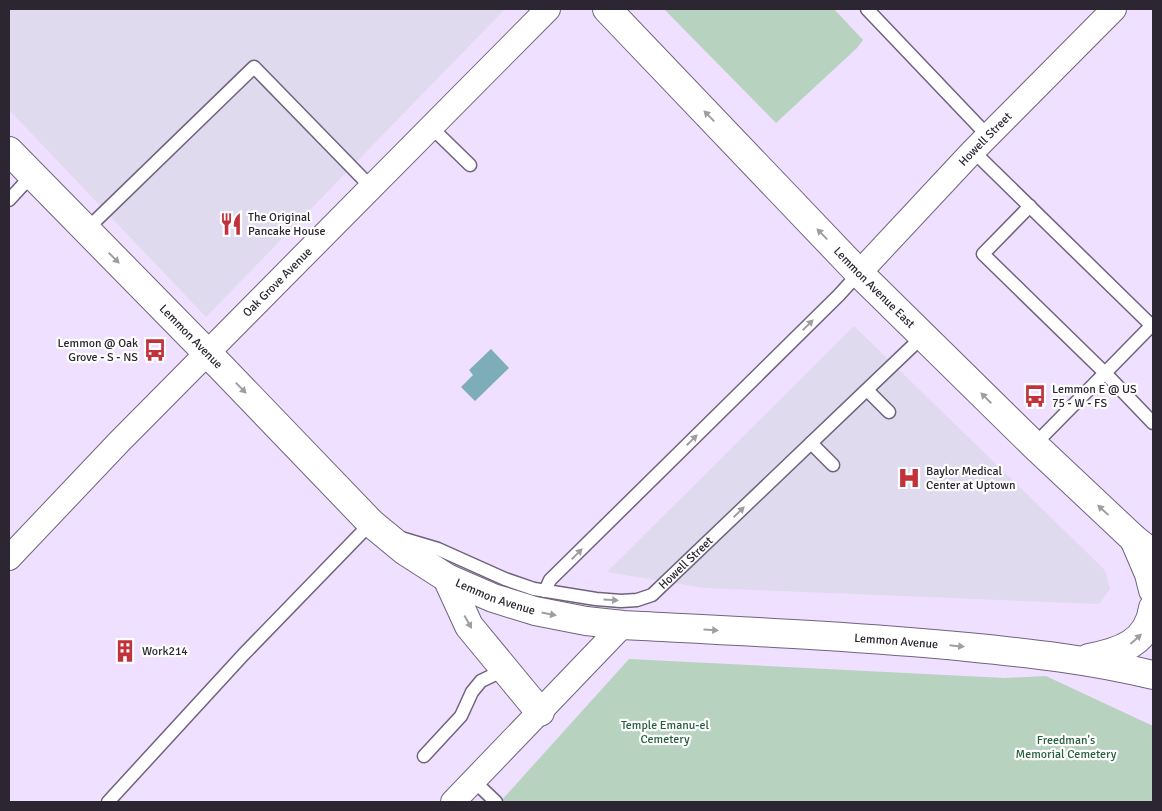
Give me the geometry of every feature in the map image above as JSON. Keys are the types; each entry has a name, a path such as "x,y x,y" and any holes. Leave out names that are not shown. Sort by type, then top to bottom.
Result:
{"main road":[{"name":"Lemmon Avenue East","path":"607,9 859,273 1034,445 1143,546"},
{"name":"Lemmon Avenue","path":"9,151 376,527 405,552 447,578 493,598 535,611 586,621 623,625 903,641 1036,654 1122,667 1153,675"},
{"path":"1143,546 1153,590"},
{"path":"447,578 469,626 540,712"},
{"path":"1075,660 1108,654 1138,640 1146,629 1153,608"}],"street":[{"name":"Oak Grove Avenue","path":"9,558 119,442 548,9"},
{"name":"Howell Street","path":"859,273 980,143 1114,9"},
{"path":"457,801 623,625"}],"lane":[{"path":"867,9 980,143 1030,206 1153,326 1034,445"},
{"path":"86,230 254,67 371,187"},
{"path":"431,126 470,165"},
{"path":"9,200 32,175"},
{"path":"1030,206 983,254 1105,373 1153,423"},
{"path":"545,591 550,580 839,295 859,273"},
{"name":"Howell Street","path":"376,527 438,549 505,579 534,589 621,601 637,600 652,595 923,336"},
{"path":"867,390 889,412"},
{"path":"811,443 833,465"},
{"path":"108,802 243,655 376,527"},
{"path":"424,756 461,716 472,692 481,681 506,669"},
{"path":"474,781 496,802"}],"shaded area":[{"path":"9,9 505,9 206,317 9,110"},
{"path":"854,326 1105,570 1110,589 1099,604 704,588 607,572"},
{"path":"491,349 509,368 475,401 461,387 473,375 469,370"}],"green space":[{"path":"664,9 834,9 863,40 857,48 776,123"},
{"name":"Temple Emanu-el Cemetery","path":"629,659 1005,678 1046,676 1153,726 1153,802 500,802"}],"place":[{"name":"The Original Pancake House","path":"231,224"},
{"name":"Lemmon @ Oak Grove - S - NS","path":"155,350"},
{"name":"Lemmon E @ US 75 - W - FS","path":"1035,396"},
{"name":"Baylor Medical Center at Uptown","path":"909,478"},
{"name":"Work214","path":"125,651"}],"park label":[{"name":"Freedman's Memorial Cemetery","path":"1066,747"}]}
